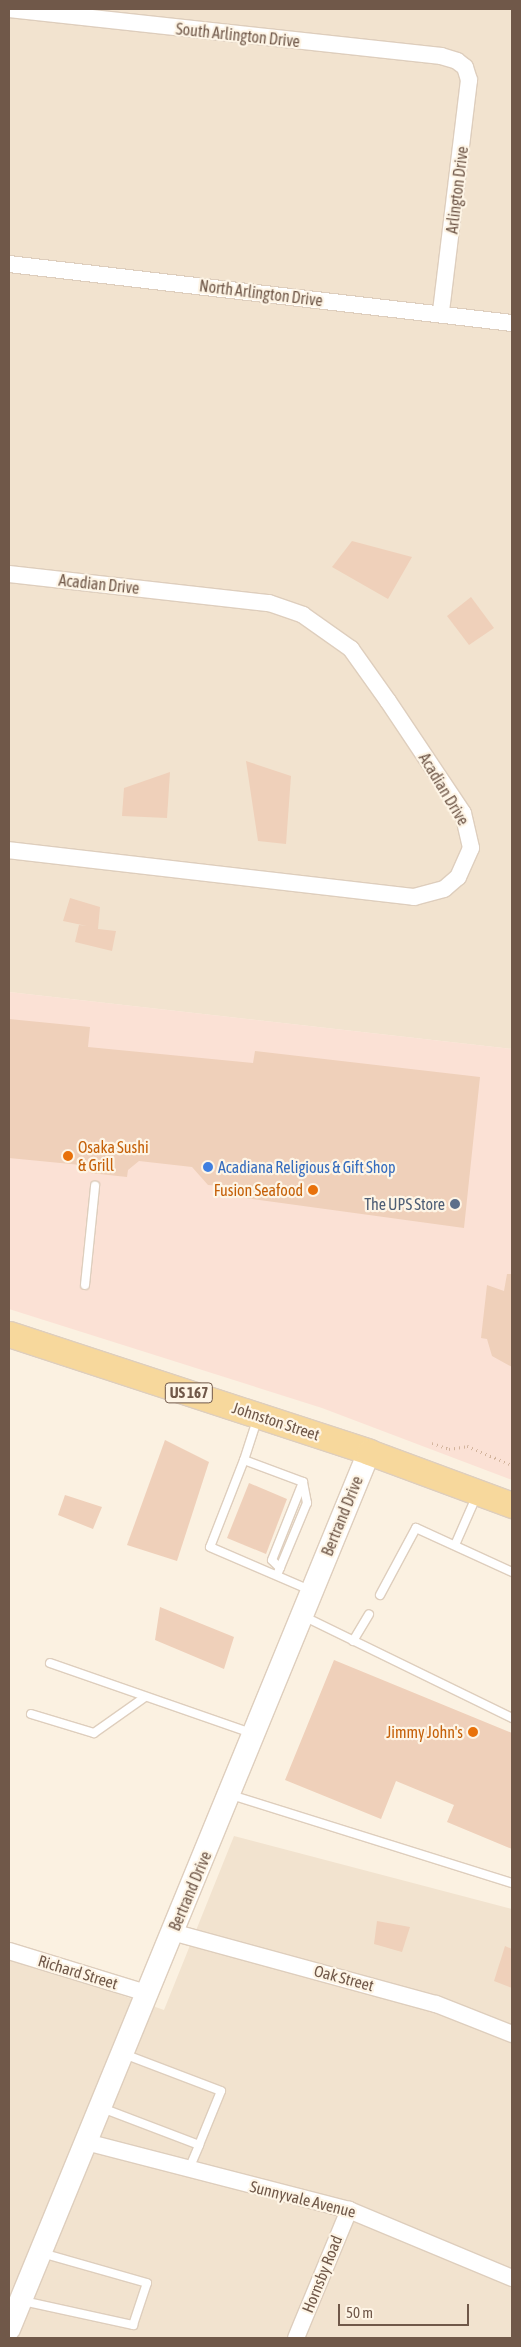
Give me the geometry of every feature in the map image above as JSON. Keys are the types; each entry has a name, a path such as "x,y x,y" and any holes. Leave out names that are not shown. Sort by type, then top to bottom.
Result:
{"main road":[{"name":"Johnston Street","path":"9,1334 369,1452 512,1505"},
{"name":"Bertrand Drive","path":"9,2330 146,1994 231,1795 253,1734 369,1452"}],"street":[{"name":"South Arlington Drive","path":"9,9 440,56 465,67"},
{"name":"Arlington Drive","path":"441,314 469,80 465,67"},
{"name":"North Arlington Drive","path":"9,264 512,323"},
{"name":"Acadian Drive","path":"9,574 268,603 303,615 351,649 388,700 463,813 471,848 458,877 444,889 414,897 9,850"},
{"name":"Oak Street","path":"172,1932 417,1998 512,2034"},
{"name":"Richard Street","path":"9,1951 146,1994"},
{"name":"Sunnyvale Avenue","path":"86,2142 349,2210 512,2278"},
{"name":"Hornsby Road","path":"296,2338 349,2210"}],"lane":[{"path":"85,1285 95,1186"},
{"path":"258,1415 244,1460 210,1547 279,1572 312,1590"},
{"path":"244,1460 303,1482"},
{"path":"279,1572 307,1503 303,1482"},
{"path":"279,1572 272,1560 303,1482"},
{"path":"455,1545 479,1492"},
{"path":"380,1595 416,1528 512,1572"},
{"path":"352,1641 369,1614"},
{"path":"302,1616 512,1718"},
{"path":"50,1663 253,1734"},
{"path":"31,1714 94,1733 145,1696"},
{"path":"231,1795 512,1883"},
{"path":"122,2053 221,2091 189,2170"},
{"path":"100,2107 199,2145"},
{"path":"21,2300 133,2325 147,2283 40,2252"}],"path":[{"path":"432,1443 449,1449 467,1446 512,1465"}],"shaded area":[{"path":"9,9 512,9 512,1049 9,992"},
{"path":"9,992 512,1049 512,1480 322,1408 9,1309"},
{"path":"234,1836 512,1909 512,2338 9,2338 9,1956 164,2010"}],"building":[{"path":"352,541 412,557 388,599 332,567"},
{"path":"471,597 494,628 469,645 447,616"},
{"path":"246,761 291,776 286,844 258,841"},
{"path":"170,772 167,818 122,816 124,788"},
{"path":"70,898 100,907 98,929 116,931 112,951 75,942 79,925 87,926 63,921"},
{"path":"9,1019 90,1027 88,1047 253,1063 255,1051 480,1077 464,1228 231,1196 221,1186 208,1185 192,1167 139,1161 128,1170 127,1177 90,1173 91,1166 9,1158"},
{"path":"507,1274 512,1274 512,1367 492,1356 487,1339 481,1338 487,1285 504,1291"},
{"path":"165,1440 209,1462 177,1561 127,1545"},
{"path":"249,1483 287,1499 266,1554 227,1538"},
{"path":"65,1495 102,1507 93,1529 58,1515"},
{"path":"160,1607 234,1637 224,1669 155,1640"},
{"path":"334,1660 512,1733 512,1849 447,1822 454,1805 396,1781 381,1819 285,1780"},
{"path":"377,1921 410,1927 402,1952 374,1944"},
{"path":"505,1946 512,1949 512,1988 494,1981"}],"place":[{"name":"Osaka Sushi & Grill","path":"68,1156"},
{"name":"Acadiana Religious & Gift Shop","path":"208,1167"},
{"name":"Fusion Seafood","path":"313,1190"},
{"name":"The UPS Store","path":"455,1204"},
{"name":"Jimmy John's","path":"473,1732"}]}
